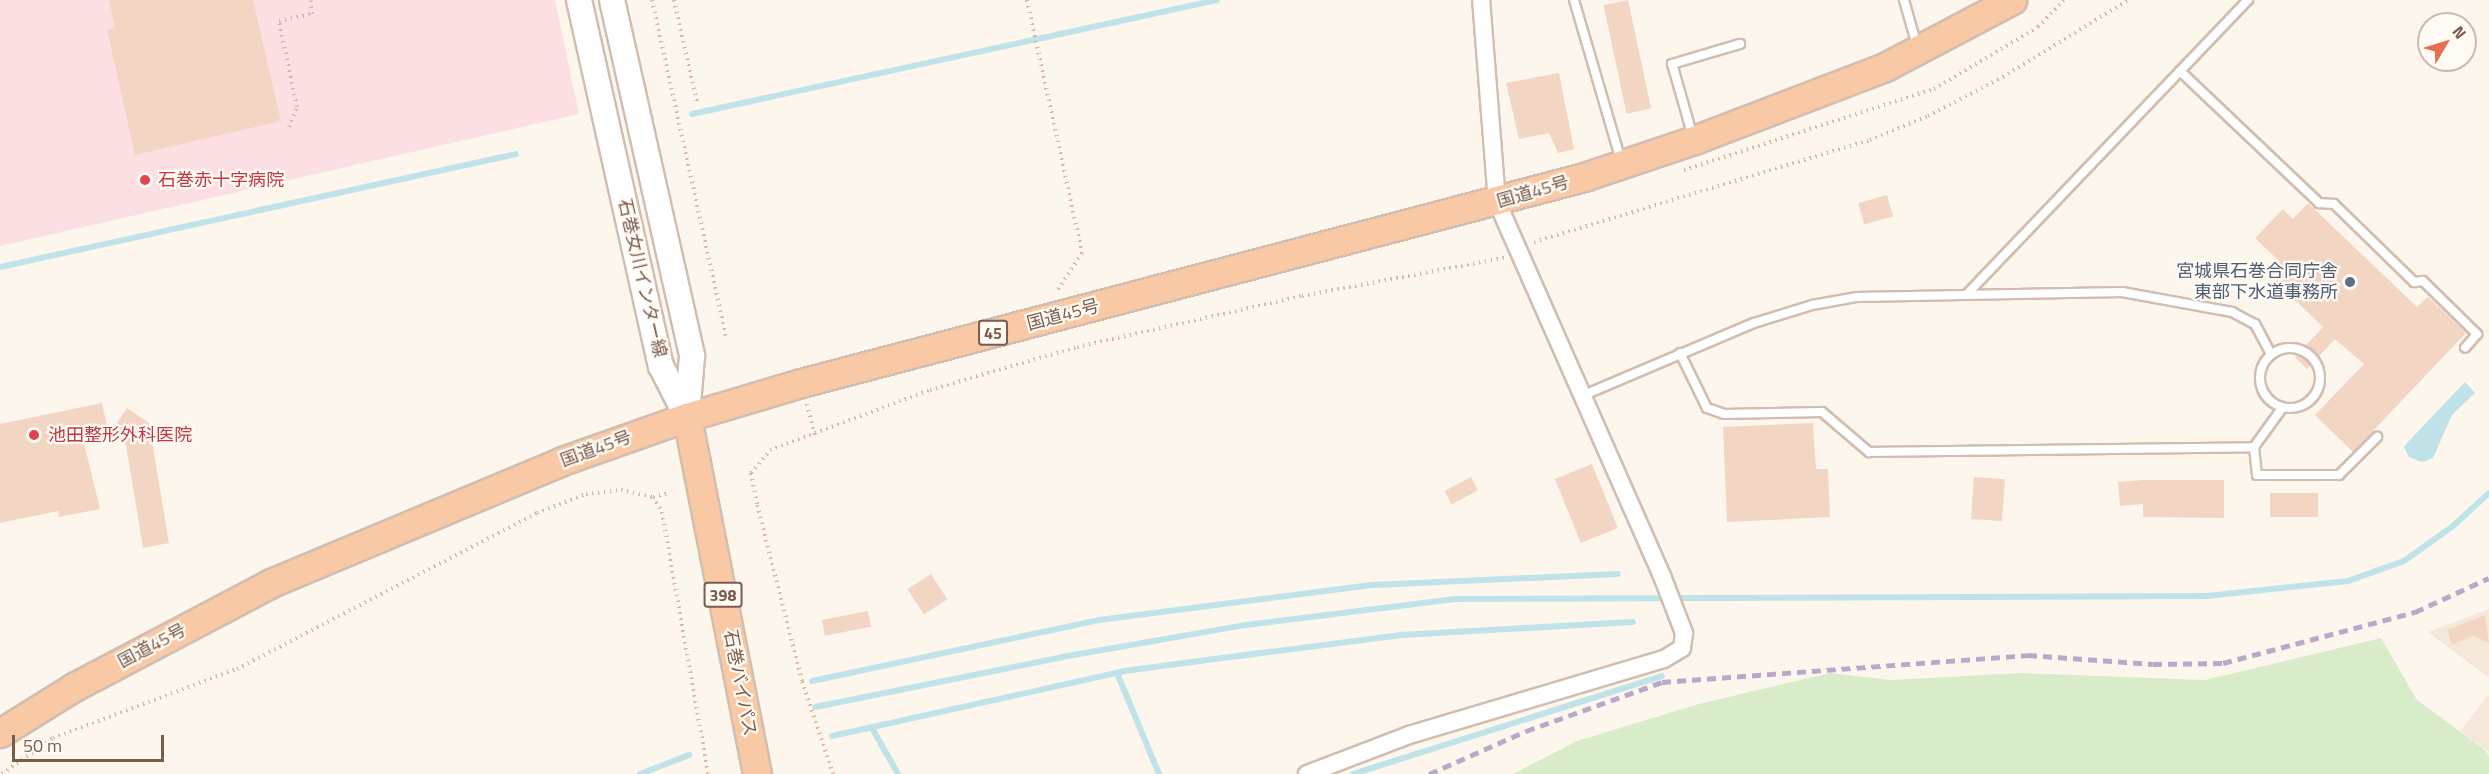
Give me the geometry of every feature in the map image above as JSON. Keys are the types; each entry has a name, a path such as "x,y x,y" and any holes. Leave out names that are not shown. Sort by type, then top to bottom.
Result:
{"highway":[{"name":"国道45号","path":"0,733 74,687 271,583 454,504 687,417 801,383 1497,202 1622,164 1694,140 1874,71 2012,0"},
{"name":"石巻バイパス","path":"687,417 757,774"}],"main road":[{"name":"石巻女川インター線","path":"579,0 661,366 687,417"},
{"name":"石巻女川インター線","path":"612,0 692,359 687,417"}],"street":[{"path":"1307,774 1409,735 1664,659 1682,648 1684,633 1662,576 1497,202 1480,0"}],"lane":[{"path":"1574,0 1622,164"},
{"path":"1904,0 1918,50"},
{"path":"1967,294 2248,0"},
{"path":"1694,140 1686,126 1672,64 1740,44"},
{"path":"2180,71 2319,203 2334,204 2414,282 2423,281 2477,334 2465,348"},
{"path":"1584,395 1680,353 1812,305 1857,297 2122,292 2232,312 2255,324 2271,354"},
{"path":"2283,348 2302,350 2319,371 2318,390 2313,398 2297,407 2283,407 2270,401 2260,385 2262,366 2271,354 2283,348"},
{"path":"1680,353 1707,408 1724,414 1822,412 1835,419 1869,452 2254,447"},
{"path":"2283,407 2254,447 2257,475 2339,475 2377,437"}],"path":[{"path":"289,127 297,107 279,21 312,14 310,0"},
{"path":"652,0 726,337"},
{"path":"674,0 697,102"},
{"path":"1027,0 1082,254 1054,295"},
{"path":"833,774 802,681 751,473 770,450 930,390 1077,347 1302,296 1518,251 1870,140 2003,77 2128,0"},
{"path":"801,383 815,435"},
{"path":"2,774 54,738 237,669 537,513 586,494 621,490 653,497 669,493"},
{"path":"653,497 662,512 708,774"}],"shaded area":[{"name":"石巻赤十字病院","path":"0,0 555,0 579,114 0,246"},
{"path":"2489,609 2489,678 2428,632"},
{"path":"2489,694 2489,752 2460,731"}],"green space":[{"path":"2381,638 2417,700 2485,750 2489,756 2489,774 1513,774 1577,741 1699,704 1830,673 1890,680 2022,673 2205,680"}],"water":[{"path":"2465,382 2475,393 2452,415 2433,458 2422,462 2409,457 2404,447"}],"building":[{"path":"109,0 253,0 281,121 135,155 107,30 115,28"},
{"path":"1628,0 1651,109 1627,114 1604,5"},
{"path":"1559,73 1574,149 1558,153 1549,133 1519,139 1506,83"},
{"path":"1887,195 1893,216 1864,224 1858,203"},
{"path":"2308,203 2417,307 2428,297 2466,333 2353,452 2315,415 2364,364 2335,339 2307,369 2295,357 2323,327 2269,275 2280,262 2255,238 2283,209 2293,219"},
{"path":"102,403 107,426 81,431 100,509 59,517 58,511 0,523 0,424"},
{"path":"127,408 149,423 169,543 143,548 125,439 112,431"},
{"path":"1813,423 1816,469 1828,469 1830,517 1727,522 1723,427"},
{"path":"1592,464 1618,528 1581,543 1555,479"},
{"path":"1471,477 1478,490 1452,504 1445,491"},
{"path":"1974,477 2005,479 2002,521 1971,519"},
{"path":"2224,480 2224,518 2143,517 2143,504 2120,506 2118,482"},
{"path":"2270,493 2318,493 2318,517 2270,517"},
{"path":"931,574 947,599 924,614 908,589"},
{"path":"868,611 871,627 825,636 822,620"},
{"path":"2485,615 2489,643 2473,636 2452,645 2447,630"}],"waterway":[{"path":"692,114 1217,0"},
{"path":"0,267 516,154"},
{"path":"815,707 1062,657 1246,625 1455,599 2207,596 2348,581 2404,561 2453,526 2489,493"},
{"path":"812,681 1099,620 1374,585 1618,574"},
{"path":"832,736 1124,671 1401,635 1633,622"},
{"path":"1117,673 1159,774"},
{"path":"1353,774 1662,676"},
{"path":"872,728 898,774"},
{"path":"640,774 689,755"}],"railway":[{"path":"1429,774 1526,731 1662,682 2028,655 2153,664 2223,663 2415,612 2489,578"}],"place":[{"name":"石巻赤十字病院","path":"145,180"},
{"name":"宮城県石巻合同庁舎 東部下水道事務所","path":"2350,282"},
{"name":"池田整形外科医院","path":"34,435"}]}
